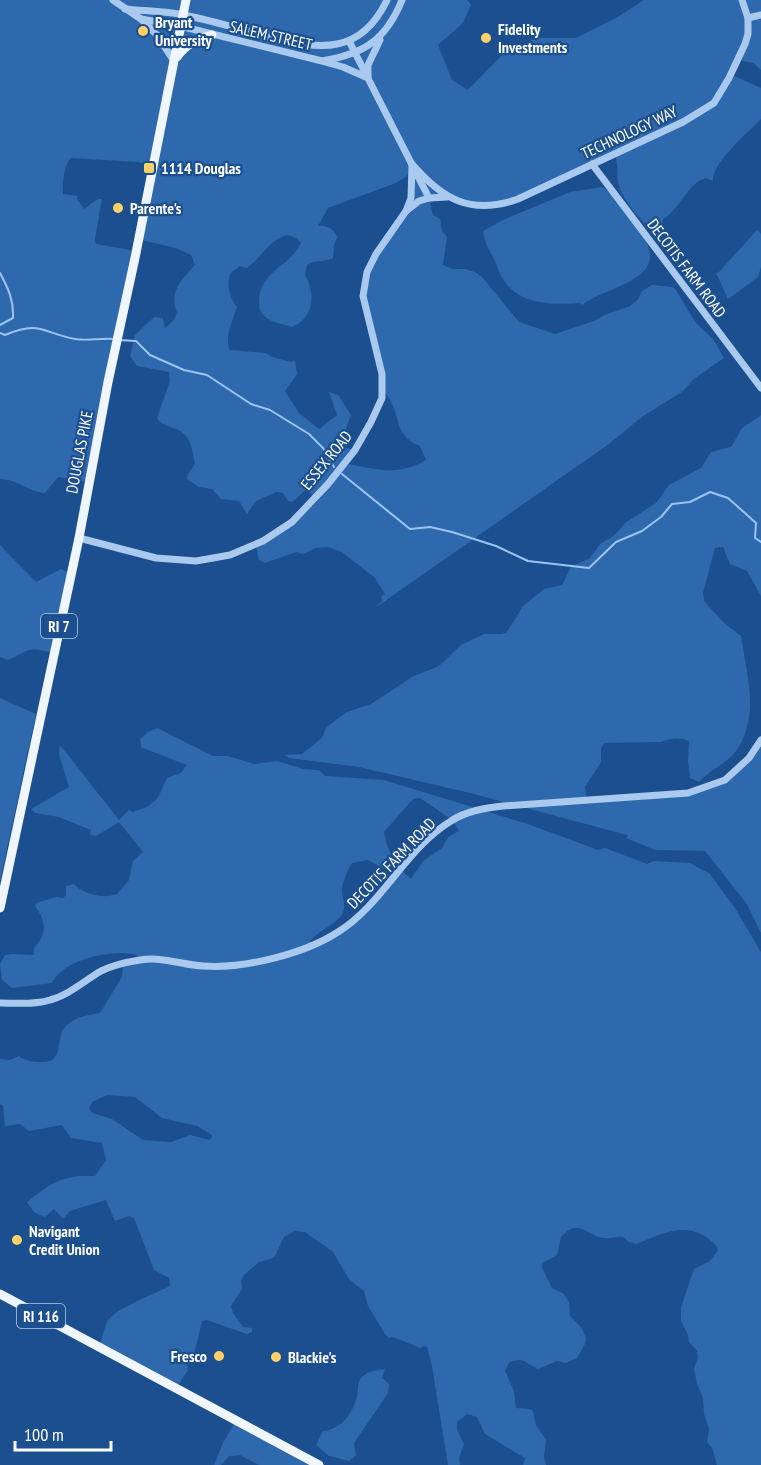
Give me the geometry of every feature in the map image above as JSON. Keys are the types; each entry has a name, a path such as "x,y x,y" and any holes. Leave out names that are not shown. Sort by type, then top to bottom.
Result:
{"main road":[{"name":"DOUGLAS PIKE","path":"0,908 79,538 186,0"},
{"path":"175,62 183,49 195,40 212,35"},
{"name":"RI 116","path":"0,1294 319,1465"}],"street":[{"path":"113,0 141,19 157,35 175,62"},
{"name":"SALEM STREET","path":"125,9 183,14 302,45 325,47 349,41 369,28 387,0"},
{"name":"SALEM STREET","path":"141,19 180,26 322,61 354,52 383,35 395,17 402,0"},
{"name":"TECHNOLOGY WAY","path":"447,197 476,205 510,202 683,122 714,103 729,78 748,34 748,18 742,0"},
{"path":"748,18 761,15"},
{"path":"368,78 368,65 373,50 383,35"},
{"path":"349,41 429,198"},
{"path":"322,61 368,78"},
{"path":"412,164 430,184 447,197"},
{"path":"406,211 411,198 412,164"},
{"name":"DECOTIS FARM ROAD","path":"592,164 761,388"},
{"name":"ESSEX ROAD","path":"79,538 156,558 196,561 230,555 263,541 292,522 328,484 355,450 382,398 382,374 363,296 367,273 376,254 406,211 419,201 447,197"},
{"name":"DECOTIS FARM ROAD","path":"0,1003 34,1004 51,1000 100,972 116,965 142,959 222,967 296,952 314,946 339,932 360,916 424,844 452,819 479,809 503,806 688,793 725,780 749,758 761,740"}],"shaded area":[{"path":"0,0 467,0 471,5 463,23 438,45 452,80 468,90 502,55 536,38 576,38 616,18 644,0 761,0 761,70 753,63 738,60 732,75 761,88 761,119 724,157 714,173 713,181 706,178 694,185 674,210 663,219 662,226 671,235 655,231 647,225 627,202 619,186 615,155 540,190 508,201 485,204 445,199 430,203 433,215 440,219 442,231 447,237 443,265 475,272 483,278 519,322 555,334 630,306 638,299 642,291 652,285 672,287 696,323 713,339 724,358 694,379 682,392 643,416 609,444 375,608 385,594 375,578 342,552 328,547 315,548 303,554 296,552 265,563 259,560 256,546 289,527 317,501 306,490 292,502 288,501 283,493 276,492 256,501 247,514 239,501 221,499 212,489 199,487 187,479 195,464 190,442 183,433 163,424 157,418 170,381 169,372 137,366 130,356 135,335 154,317 163,318 165,328 174,320 177,312 174,298 178,286 195,265 191,255 176,248 141,240 151,165 138,162 71,158 64,174 63,194 78,196 77,199 84,209 98,199 102,199 96,244 136,251 87,482 58,477 45,493 0,479","holes":["413,164 411,208 379,253 364,285 385,393 394,408 405,436 420,446 426,460 396,470 347,464 355,451 340,445 351,415 338,395 329,392 337,415 319,429 299,413 285,391 297,374 295,361 272,357 266,353 230,350 228,340 237,307 230,291 229,277 239,266 247,268 276,240 288,235 296,238 301,243 290,258 264,282 259,301 259,308 265,317 292,327 305,318 311,305 311,290 305,275 307,265 333,258 336,234 327,227 318,226 328,208 396,183 407,176"]},
{"path":"602,187 622,207 648,247 650,260 645,270 635,278 582,305 580,303 537,302 527,299 510,288 500,275 483,231 505,219 570,192"},
{"path":"757,230 761,234 761,267 758,277 728,299 716,273"},
{"path":"761,415 761,596 747,571 730,564 723,547 715,548 703,593 704,601 723,622 741,636 750,697 750,712 742,740 734,754 699,782 690,778 689,741 675,738 661,742 604,743 601,749 601,762 585,787 587,799 693,794 719,783 753,753 761,737 761,933 747,904 705,851 655,850 626,838 627,835 470,793 359,767 289,758 284,755 302,754 322,738 326,728 347,712 371,704 412,677 439,666 461,645 484,634 507,632 523,606 544,589 562,585 571,567 590,558 600,544 615,535 625,523 656,503 669,485 701,468 711,452 731,447 742,428"},
{"path":"0,545 36,582 61,569 69,573 50,652 36,649 8,660 0,657"},
{"path":"0,698 36,714 0,881"},
{"path":"157,728 213,756 228,756 254,764 277,761 303,769 319,770 325,776 384,780 528,824 598,850 605,848 647,864 654,861 690,863 710,874 735,908 761,952 761,1465 717,1465 712,1448 707,1442 709,1429 694,1368 698,1358 697,1351 689,1342 681,1321 681,1307 694,1269 710,1261 718,1250 709,1239 691,1231 673,1231 637,1244 623,1237 598,1237 583,1229 573,1228 561,1237 557,1255 543,1263 542,1268 552,1288 564,1294 569,1303 570,1316 581,1327 586,1338 577,1358 566,1363 557,1361 538,1369 518,1360 509,1363 505,1371 514,1391 516,1408 533,1411 536,1425 546,1440 544,1457 546,1465 523,1465 525,1458 485,1434 477,1417 467,1414 457,1422 457,1430 464,1444 459,1458 460,1465 448,1465 427,1347 420,1348 393,1337 389,1338 368,1306 364,1291 349,1279 333,1252 305,1232 295,1231 284,1237 275,1256 259,1262 244,1275 241,1281 242,1289 231,1306 243,1327 252,1328 252,1332 247,1334 207,1320 202,1321 194,1355 187,1361 188,1370 175,1390 98,1349 110,1318 130,1305 170,1286 169,1278 154,1270 134,1218 129,1216 115,1221 106,1200 70,1211 63,1219 54,1209 45,1217 34,1212 27,1202 44,1189 65,1179 95,1176 106,1160 102,1143 71,1138 62,1125 29,1131 20,1124 5,1126 3,1106 0,1104 0,1059 10,1060 19,1056 30,1061 42,1062 54,1058 65,1027 77,1019 100,1013 122,977 123,963 133,961 137,955 116,953 90,957 67,968 52,983 12,988 2,980 0,964 5,955 34,955 34,948 44,928 42,917 35,906 36,903 56,897 63,898 66,895 66,886 74,884 94,895 117,894 129,880 133,861 143,852 119,822 96,836 90,835 91,830 59,817 35,813 31,809 69,787 59,754 60,745 119,820 129,810 133,812 154,802 167,778 181,773 187,765 142,749 140,739","holes":["420,798 452,820 459,831 448,837 442,848 423,861 411,879 401,870 341,930 311,947 310,941 333,924 342,914 343,886 352,863 368,860 384,869 392,856 384,832 413,799","107,1095 135,1097 162,1118 197,1126 212,1137 209,1140 190,1135 171,1142 143,1140 112,1119 92,1113 89,1108 92,1102"]},
{"path":"385,1369 382,1378 389,1384 388,1393 354,1443 356,1455 349,1461 329,1456 316,1445 323,1431 334,1428 348,1417 356,1400 359,1382 364,1375"},
{"path":"235,1422 316,1465 259,1465 240,1455 229,1456 221,1465 214,1465"}],"waterway":[{"path":"0,273 13,305 13,318 0,325"},
{"path":"0,333 5,335 26,328 34,328 75,339 114,339"},
{"path":"119,340 136,341 150,355 184,370 207,375 251,404 270,410 309,434 323,448 334,467"},
{"path":"342,474 410,529 430,527 452,532 496,546 528,561 589,568 616,542 642,531 661,517 672,504 690,502 710,492 728,498 756,523 755,538 761,542"}],"place":[{"name":"Bryant University","path":"143,31"},
{"name":"Fidelity Investments","path":"486,38"},
{"name":"1114 Douglas","path":"149,168"},
{"name":"Parente's","path":"118,208"},
{"name":"Navigant Credit Union","path":"17,1240"},
{"name":"Fresco","path":"219,1356"},
{"name":"Blackie's","path":"276,1357"}]}
